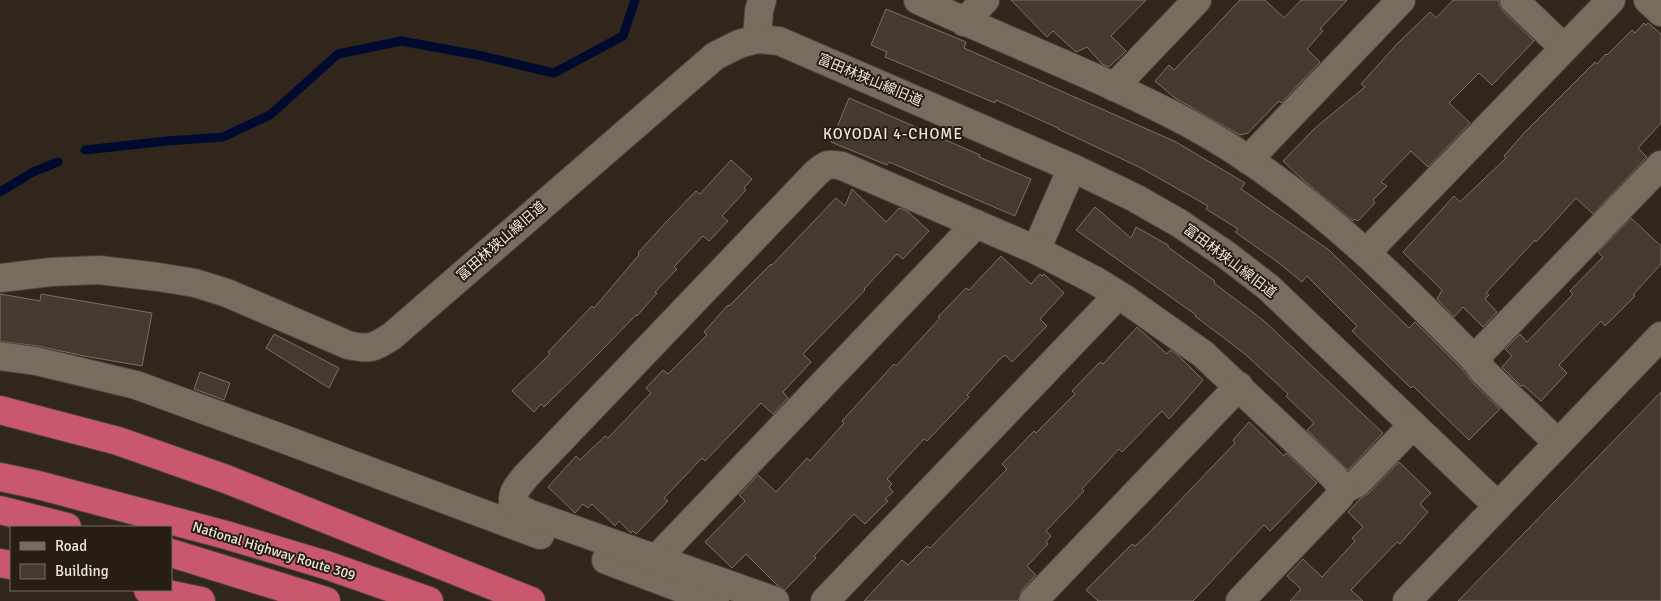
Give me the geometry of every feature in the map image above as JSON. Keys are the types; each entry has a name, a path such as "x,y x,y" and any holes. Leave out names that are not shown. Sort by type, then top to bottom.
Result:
{"highway":[{"path":"0,410 118,441 226,479 531,601"},
{"name":"National Highway Route 309","path":"0,477 38,485 226,535 326,565 429,601"},
{"path":"0,510 63,526"},
{"path":"172,553 326,601"},
{"path":"153,591 201,601"}],"street":[{"path":"757,39 759,11 762,0"},
{"path":"918,0 1114,87 1190,124 1248,160 1306,203 1366,253 1474,359 1484,372 1558,443"},
{"path":"964,22 985,0"},
{"path":"1114,87 1197,0"},
{"path":"1248,160 1401,0"},
{"path":"1514,0 1564,48"},
{"path":"1366,253 1611,0"},
{"path":"1648,0 1661,12"},
{"name":"富田林狭山線旧道","path":"0,278 51,272 99,270 195,283 226,293 348,345 364,349 376,347 392,336 715,56 739,44 757,39 779,41 1072,168 1135,198 1180,223 1268,287 1498,506"},
{"path":"776,601 530,514 513,503 512,496 526,476 826,164 842,166 976,224 1036,250 1096,281 1171,330 1203,354 1334,476 1341,486 1340,496 1240,601"},
{"path":"1474,359 1661,165"},
{"path":"1036,250 1072,168"},
{"path":"657,558 976,224"},
{"path":"825,601 1118,295"},
{"path":"1407,601 1661,336"},
{"path":"0,356 36,361 136,385 715,601"},
{"path":"1033,601 1239,386"},
{"path":"1340,491 1357,483 1413,425"}],"building":[{"path":"1011,0 1146,0 1111,36 1126,51 1109,67 1102,64 1087,47 1076,52 1053,31 1047,37"},
{"path":"1240,0 1265,0 1284,18 1301,0 1347,0 1320,29 1323,31 1307,49 1320,62 1281,103 1279,101 1248,133 1240,135 1175,98 1155,81 1169,65 1174,70"},
{"path":"1453,0 1499,0 1499,5 1503,11 1534,41 1492,85 1479,73 1449,103 1470,123 1428,167 1411,151 1381,182 1387,186 1373,200 1375,203 1358,221 1355,219 1353,221 1283,161 1315,128 1365,87 1361,84 1397,44 1430,12 1436,18"},
{"path":"886,9 966,42 964,48 1176,142 1245,183 1241,189 1329,250 1409,328 1415,322 1500,409 1469,440 1352,331 1357,326 1307,276 1302,282 1235,232 1238,229 1206,209 1208,206 1139,167 1058,128 996,100 995,103 885,57 887,52 871,45"},
{"path":"1644,23 1646,25 1648,23 1661,34 1661,123 1638,148 1647,157 1593,214 1576,198 1536,242 1535,240 1486,293 1489,295 1485,299 1497,312 1483,327 1463,307 1454,317 1437,299 1442,290 1403,252 1454,196 1460,202 1506,158 1504,156 1525,132 1595,62 1597,64 1632,30 1635,33"},
{"path":"849,98 1031,179 1015,216 889,162 887,165 831,142"},
{"path":"731,160 752,179 744,188 746,190 722,216 728,221 709,241 703,236 674,267 677,269 655,292 657,293 637,316 544,407 541,404 534,412 512,391 550,354 548,352 592,306 594,308 639,255 638,253 668,220 696,191 700,194"},
{"path":"852,189 886,222 899,208 907,211 929,231 903,259 897,254 803,354 811,362 783,392 788,398 773,414 761,403 705,461 702,458 664,498 668,501 636,534 633,531 631,533 619,521 615,526 592,504 588,508 583,504 575,513 548,487 576,456 580,460 605,436 608,438 651,393 646,388 663,370 668,374 707,335 704,332 728,305 772,265 836,198 845,206"},
{"path":"1095,207 1131,238 1136,227 1168,245 1168,247 1215,281 1214,283 1263,320 1383,433 1348,470 1307,430 1314,423 1286,396 1288,394 1245,354 1196,315 1076,230"},
{"path":"1631,218 1661,246 1661,264 1633,295 1635,296 1605,326 1601,321 1559,365 1567,373 1541,401 1523,385 1521,386 1502,367 1512,356 1505,349 1520,334 1527,342 1573,294 1570,291 1603,257 1598,252"},
{"path":"1001,256 1031,284 1040,274 1042,276 1044,274 1064,293 1040,319 1047,326 1012,362 1005,355 999,360 967,395 969,397 927,441 924,439 887,479 892,484 889,487 893,492 885,499 888,501 865,524 854,514 785,590 777,585 746,554 732,568 705,542 745,501 739,495 758,475 776,492 807,458 810,461 844,423 842,421 894,364 896,366 940,318 938,317 966,288 969,290"},
{"path":"0,294 40,301 41,294 152,313 142,366 38,346 0,341"},
{"path":"1137,327 1167,354 1170,350 1178,355 1203,380 1169,419 1162,411 1122,452 1119,449 1082,489 1084,491 1046,531 1051,536 1046,542 1048,544 1027,566 1036,575 1021,591 1018,601 864,601 902,560 908,565 927,546 930,548 1007,469 1002,464 1034,431 1036,433 1075,394 1072,391 1100,362 1103,364"},
{"path":"274,334 339,368 329,388 266,348"},
{"path":"200,372 230,383 224,400 194,389"},
{"path":"1661,392 1661,601 1458,601"},
{"path":"1249,422 1284,456 1286,453 1317,483 1270,531 1264,525 1193,601 1098,601 1086,590 1132,544 1135,546 1148,534 1235,443 1233,440"},
{"path":"1399,462 1431,493 1420,504 1428,512 1400,544 1397,542 1351,590 1363,601 1290,601 1301,589 1287,576 1303,559 1322,577 1355,541 1352,538 1363,527 1348,512"}],"waterway":[{"path":"85,150 223,137 270,115 338,54 401,41 478,55 554,73 623,36 635,0"},
{"path":"0,192 33,172 58,162"}],"district":[{"name":"KOYODAI 4-CHOME","path":"893,134"}]}
